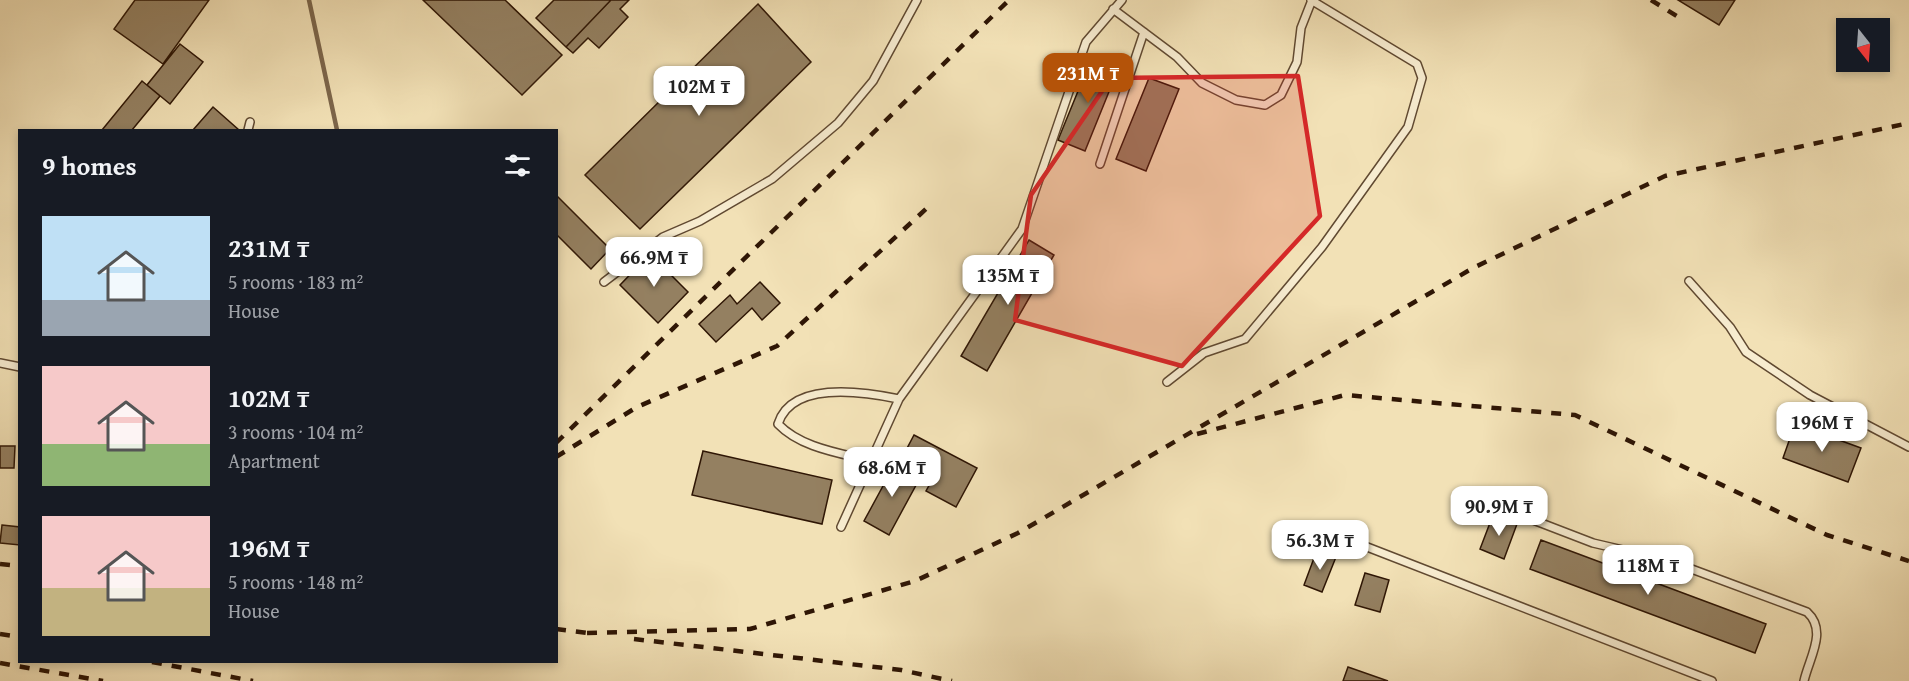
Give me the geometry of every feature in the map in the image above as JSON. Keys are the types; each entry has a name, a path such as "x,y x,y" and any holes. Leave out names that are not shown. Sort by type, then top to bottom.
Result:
{"lane":[{"path":"604,282 663,237 700,221 772,179 838,123 873,81 917,0"},
{"path":"841,527 900,399 1022,229 1086,42 1122,0"},
{"path":"1113,9 1178,57 1202,83 1236,100 1265,105 1281,95 1297,62 1301,28 1312,0 1417,64 1422,78 1408,127 1322,247 1245,339 1204,353 1167,382"},
{"path":"1100,164 1144,32"},
{"path":"248,129 250,122"},
{"path":"1689,281 1730,327 1746,352 1810,395 1909,447"},
{"path":"0,363 18,367"},
{"path":"872,460 816,446 788,434 778,424 782,412 788,406 823,393 852,390 900,399"},
{"path":"1528,518 1593,543 1670,561 1807,612 1816,620 1818,630 1804,681"},
{"path":"1312,535 1362,545 1454,578 1636,654 1712,681"}],"highlighted area":[{"path":"1298,76 1320,216 1182,366 1015,320 1031,195 1111,78"}],"building":[{"path":"135,0 209,0 163,64 114,29"},
{"path":"423,0 505,0 562,55 522,95"},
{"path":"554,0 611,0 566,47 536,18"},
{"path":"611,0 629,0 620,9 628,17 599,48 588,38 573,53 566,47"},
{"path":"1678,0 1735,0 1719,25"},
{"path":"758,4 811,62 640,229 585,175"},
{"path":"180,44 203,62 170,104 147,85"},
{"path":"1092,57 1119,67 1085,151 1058,140"},
{"path":"1149,78 1179,89 1146,171 1116,159"},
{"path":"142,81 160,96 133,129 103,129"},
{"path":"213,107 238,129 194,129"},
{"path":"558,197 610,249 591,269 558,236"},
{"path":"1029,240 1054,255 987,371 961,356"},
{"path":"650,254 688,292 658,323 620,285"},
{"path":"760,282 780,303 762,320 752,308 716,342 699,324 730,295 737,304"},
{"path":"1795,424 1861,448 1848,482 1783,458"},
{"path":"914,435 977,468 956,507 926,491 936,473 903,456"},
{"path":"0,446 15,446 14,468 0,468"},
{"path":"703,451 832,480 822,524 692,495"},
{"path":"896,462 921,476 889,535 864,521"},
{"path":"1493,515 1517,524 1504,559 1480,549"},
{"path":"2,525 18,527 18,545 0,543"},
{"path":"1541,540 1766,624 1755,653 1530,569"},
{"path":"1317,550 1336,557 1322,592 1304,585"},
{"path":"1365,573 1389,580 1380,612 1355,605"},
{"path":"1348,667 1388,681 1343,681"}],"waterway":[{"path":"309,0 337,129"}],"railway":[{"path":"558,441 1009,0"},
{"path":"1651,0 1680,18"},
{"path":"587,633 750,629 915,581 1018,533 1473,268 1665,176 1909,123"},
{"path":"558,456 637,407 777,346 926,209"},
{"path":"1197,434 1345,395 1575,415 1827,535 1909,561"},
{"path":"0,564 18,566"},
{"path":"558,629 595,634"},
{"path":"0,634 18,637"},
{"path":"634,639 901,670 952,681"},
{"path":"0,663 103,681"},
{"path":"157,663 253,681"}]}
